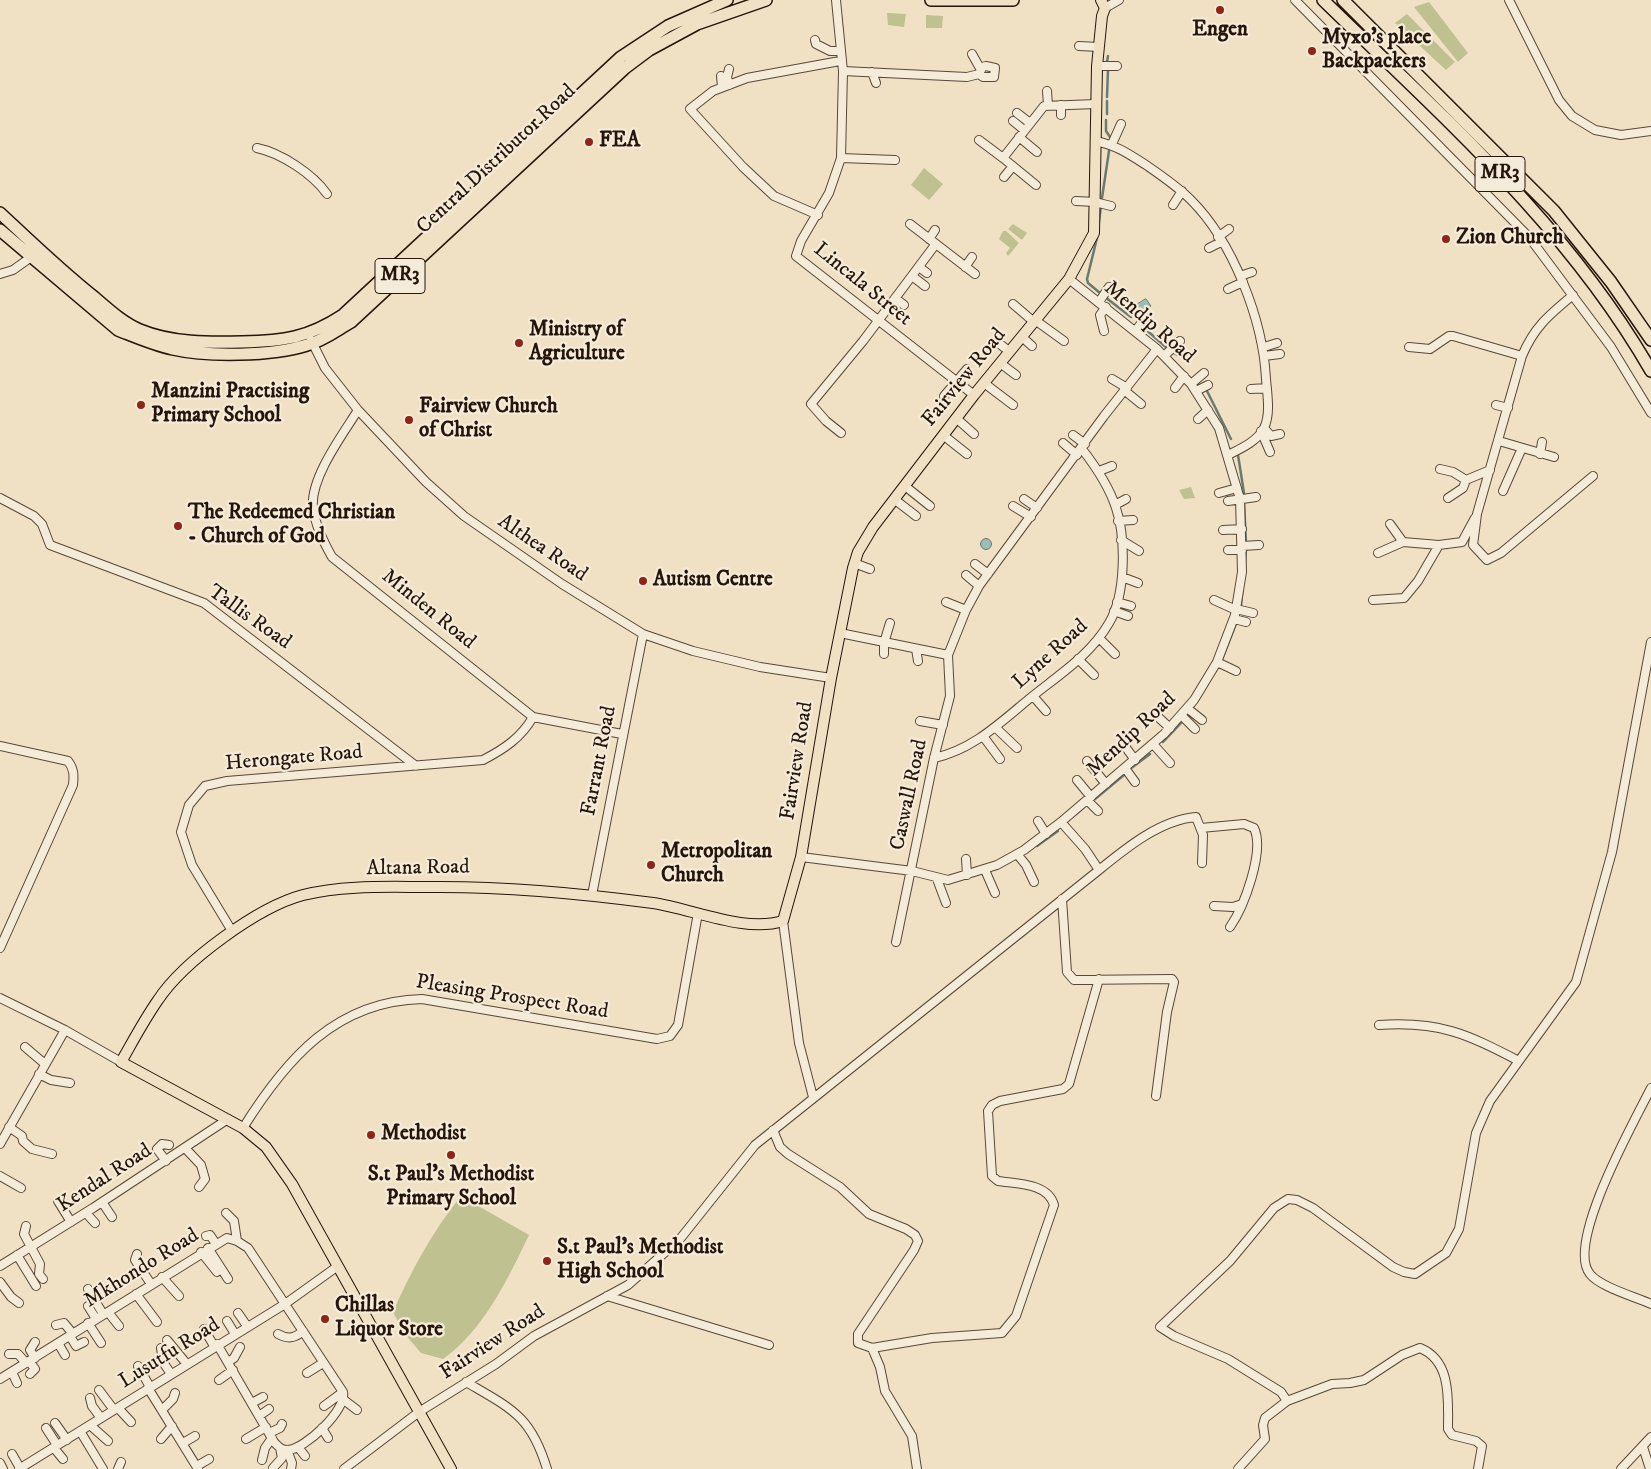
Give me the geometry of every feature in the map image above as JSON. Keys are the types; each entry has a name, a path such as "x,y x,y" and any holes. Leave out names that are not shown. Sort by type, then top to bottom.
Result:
{"highway":[{"name":"Central Distributor Road","path":"310,339 343,315 621,58 668,26 727,0"},
{"name":"Central Distributor Road","path":"0,230 36,253 140,331 177,339 223,342 310,339 351,322 598,92 649,50 697,24 766,0"},
{"path":"930,0 1014,0"},
{"name":"MR3","path":"1322,0 1483,156 1544,221 1598,289 1651,371"},
{"name":"MR3","path":"1343,0 1554,211 1611,282 1651,340"},
{"name":"Central Distributor Road","path":"0,213 36,253"}],"main road":[{"name":"Fairview Road","path":"782,920 801,856 831,678 854,563 873,527 894,499 974,395 1070,279 1094,233 1097,66 1103,4"},
{"name":"Altana Road","path":"121,1062 158,999 187,967 232,931 278,906 302,896 332,890 455,887 592,895 668,905 760,926 782,920"},
{"path":"121,1062 243,1128 266,1148 278,1163 338,1266 451,1469"}],"street":[{"name":"Lincala Street","path":"836,0 839,51 843,71 841,158 829,193 802,241 796,256 974,395"},
{"path":"1103,4 1119,0"},
{"path":"1295,0 1529,237 1611,347 1651,412"},
{"path":"1509,0 1559,100 1572,116 1594,130 1621,135 1651,131"},
{"path":"815,40 816,44 823,48 839,51"},
{"path":"1079,46 1099,47"},
{"path":"843,71 967,77 980,72 972,54"},
{"path":"818,215 774,196 758,183 690,109 713,91 726,86 764,74 840,61"},
{"path":"1097,66 1117,66"},
{"path":"726,86 729,69"},
{"path":"872,72 876,83"},
{"path":"721,76 726,86"},
{"path":"1047,91 1048,105"},
{"path":"1061,104 1061,115"},
{"path":"1003,158 1044,106 1096,104"},
{"path":"1039,112 1046,117"},
{"path":"1024,130 1015,117 1030,123"},
{"path":"1112,144 1121,124"},
{"path":"1019,137 1037,152"},
{"path":"980,140 1031,184"},
{"path":"1095,141 1112,144 1130,154 1192,200 1219,239 1241,279 1264,347 1268,404 1262,430 1249,444 1228,455"},
{"path":"258,148 290,162 328,194"},
{"path":"841,158 895,160"},
{"path":"1004,177 1012,166"},
{"path":"1173,205 1182,191"},
{"path":"1076,201 1095,202 1111,206"},
{"path":"910,224 975,274"},
{"path":"1209,248 1230,229"},
{"path":"928,239 935,230"},
{"path":"944,252 950,244"},
{"path":"841,433 817,413 811,404 879,321 935,245"},
{"path":"0,274 13,270 36,253"},
{"path":"965,267 972,257"},
{"path":"919,267 927,273"},
{"path":"1228,289 1252,272"},
{"path":"912,276 925,286"},
{"name":"Mendip Road","path":"801,856 912,871 937,879 948,880 984,870 1017,854 1046,834 1153,744 1187,708 1217,662 1234,619 1242,572 1240,499 1219,428 1192,384 1157,349 1136,330 1070,279"},
{"path":"1104,331 1100,315 1109,287"},
{"path":"1573,295 1541,321 1530,338 1522,356 1477,514 1473,545 1487,560 1501,553 1539,524 1593,476"},
{"path":"895,298 904,305"},
{"path":"1013,304 1064,341"},
{"path":"1136,330 1146,317"},
{"path":"1409,347 1430,349 1449,336 1453,336 1522,356"},
{"path":"1022,337 1032,346"},
{"name":"Althea Road","path":"310,339 325,368 358,410 426,482 464,516 555,579 643,634 693,651 760,667 831,678"},
{"path":"996,341 1010,352"},
{"path":"1164,356 1180,341"},
{"path":"1264,347 1277,343"},
{"path":"840,632 884,643 948,655 966,610 979,586 1157,349"},
{"path":"1264,356 1280,354"},
{"path":"1000,363 1016,375"},
{"path":"944,396 967,369"},
{"path":"1192,384 1204,373"},
{"path":"1175,388 1184,376"},
{"path":"1112,379 1126,389 1141,404"},
{"path":"984,383 1013,405"},
{"path":"1196,391 1208,385"},
{"path":"1504,385 1513,388"},
{"path":"1251,389 1267,388"},
{"path":"1496,405 1508,408"},
{"name":"Minden Road","path":"358,410 337,444 318,482 313,505 324,543 332,557 533,717 622,734"},
{"path":"1198,419 1208,410"},
{"path":"956,418 974,434"},
{"path":"1262,430 1271,436 1280,434"},
{"path":"1262,430 1270,452"},
{"path":"944,435 967,454"},
{"path":"1073,435 1081,449"},
{"path":"1499,441 1554,457"},
{"path":"1540,454 1542,442"},
{"path":"1063,443 1081,449"},
{"path":"1503,491 1522,448"},
{"name":"Lyne Road","path":"934,758 954,754 996,728 1078,659 1099,638 1110,623 1118,602 1122,577 1118,521 1115,505 1098,471 1081,449"},
{"path":"1098,471 1112,466"},
{"path":"1440,469 1454,472 1466,480"},
{"path":"1448,498 1463,488 1466,480 1490,470"},
{"path":"904,486 930,506"},
{"path":"1219,493 1237,488"},
{"path":"1228,501 1256,497"},
{"name":"Tallis Road","path":"0,498 34,516 46,533 50,544 204,604 416,766"},
{"path":"894,499 916,516"},
{"path":"1024,499 1037,508"},
{"path":"1115,505 1126,499"},
{"path":"1013,506 1031,517"},
{"path":"1378,553 1403,542 1438,545 1462,542 1477,514"},
{"path":"1118,521 1133,520"},
{"path":"1390,524 1403,542"},
{"path":"1223,530 1242,529"},
{"path":"1120,540 1139,551"},
{"path":"1228,550 1259,545"},
{"path":"1373,600 1404,598 1410,594 1438,545"},
{"path":"854,563 870,569"},
{"path":"974,564 988,574"},
{"path":"966,575 979,586"},
{"path":"1122,577 1138,583"},
{"path":"1214,600 1236,609 1253,612"},
{"path":"946,602 966,610"},
{"path":"1118,602 1131,606"},
{"path":"1114,611 1128,616"},
{"path":"1234,619 1246,622"},
{"path":"884,654 884,643 890,622"},
{"name":"Farrant Road","path":"592,895 643,634"},
{"path":"1099,638 1115,654"},
{"path":"1287,1401 1281,1392 1228,1359 1174,1336 1160,1326 1230,1261 1274,1208 1288,1199 1297,1200 1313,1208 1393,1267 1404,1272 1415,1274 1446,1253 1459,1229 1480,1120 1490,1100 1576,982 1612,852 1651,642"},
{"path":"916,649 918,661"},
{"name":"Caswall Road","path":"896,942 934,758 950,696 948,655"},
{"path":"1078,659 1094,675"},
{"path":"1217,662 1236,671"},
{"path":"1033,696 1046,711"},
{"path":"1187,708 1202,720"},
{"path":"1181,715 1195,729"},
{"path":"1157,716 1170,728"},
{"name":"Herongate Road","path":"232,931 192,865 181,832 189,805 205,786 227,782 482,760 507,748 527,728 533,717"},
{"path":"920,721 942,725"},
{"path":"996,728 1017,748"},
{"path":"983,736 1000,759"},
{"path":"1153,744 1170,763"},
{"path":"1124,745 1135,760"},
{"path":"0,746 68,761 74,768 73,785 0,948"},
{"path":"1087,761 1106,784"},
{"path":"1125,768 1135,782"},
{"path":"1077,780 1098,811"},
{"path":"813,1097 1099,870 1166,824 1182,818 1196,817 1203,835 1202,863"},
{"path":"1038,821 1046,834"},
{"path":"1061,822 1085,849 1099,870"},
{"path":"1201,828 1244,824 1254,828 1258,838 1257,851 1242,904 1238,915 1230,927"},
{"path":"1017,854 1026,865 1034,882"},
{"path":"966,859 966,875"},
{"path":"984,870 995,892"},
{"path":"937,879 946,903"},
{"path":"1062,899 1067,972 1074,980 1172,980 1174,982 1165,1025 1156,1096"},
{"path":"1214,906 1233,907 1242,904"},
{"name":"Pleasing Prospect Road","path":"243,1128 264,1094 319,1036 344,1019 374,1006 396,1000 422,999 657,1038 670,1036 678,1025 698,913"},
{"name":"Fairview Road","path":"344,1469 419,1412 534,1336 628,1285 680,1239 744,1157 813,1097 799,1043 782,920"},
{"path":"773,1130 780,1147 788,1154 840,1187 869,1214 906,1229 915,1235 918,1242 858,1334 858,1343 872,1348 932,1338 1002,1333 1016,1316 1054,1205 1049,1194 1041,1189 998,1181 992,1176 988,1111 992,1105 1000,1101 1064,1089 1069,1084 1098,979"},
{"path":"0,998 65,1030 121,1062"},
{"path":"1379,1025 1417,1024 1444,1028 1466,1034 1519,1061"},
{"path":"0,1144 65,1030"},
{"path":"25,1047 45,1064"},
{"path":"39,1074 51,1080 70,1083"},
{"path":"1651,1088 1605,1178 1583,1247 1584,1263 1589,1274 1597,1280 1651,1304"},
{"name":"Kendal Road","path":"0,1266 228,1120"},
{"path":"9,1127 22,1136 23,1141 32,1149 52,1154"},
{"path":"166,1160 157,1148 162,1144 169,1145"},
{"path":"185,1148 201,1165 205,1179 199,1187"},
{"path":"0,1176 21,1188"},
{"path":"58,1201 71,1222"},
{"path":"102,1202 112,1217"},
{"path":"86,1212 95,1223"},
{"path":"226,1213 234,1221 237,1241 248,1248 343,1396 357,1410"},
{"path":"26,1226 24,1234 40,1264 39,1274 43,1279"},
{"path":"206,1236 210,1235 216,1244"},
{"name":"Mkhondo Road","path":"0,1379 205,1250 227,1238 237,1241"},
{"path":"205,1250 217,1272"},
{"path":"205,1250 228,1279"},
{"path":"137,1254 135,1260 151,1284"},
{"path":"16,1255 36,1286"},
{"name":"Lusutfu Road","path":"20,1469 186,1363 284,1304 338,1266"},
{"path":"162,1278 179,1296"},
{"path":"0,1282 11,1297 19,1303"},
{"path":"88,1289 106,1313 119,1326"},
{"path":"136,1294 157,1322"},
{"path":"607,1296 769,1345"},
{"path":"88,1306 101,1343"},
{"path":"238,1313 247,1326"},
{"path":"226,1322 235,1334"},
{"path":"56,1325 64,1324 76,1346 84,1342"},
{"path":"204,1329 228,1362 269,1433 292,1462 291,1469"},
{"path":"278,1334 288,1338 298,1336 303,1332"},
{"path":"167,1340 186,1363"},
{"path":"30,1361 30,1350 35,1342"},
{"path":"58,1343 65,1355"},
{"path":"228,1362 234,1358 240,1347"},
{"path":"162,1348 164,1362 171,1374"},
{"path":"872,1348 880,1367 886,1392 912,1436 917,1469"},
{"path":"1238,1469 1265,1439 1263,1425 1265,1418 1287,1401 1332,1384 1364,1380 1402,1355 1420,1348 1430,1352 1439,1362 1442,1370 1449,1397 1448,1429 1452,1435 1476,1441 1482,1446 1478,1469"},
{"path":"9,1354 18,1354 30,1361 35,1369 30,1374"},
{"path":"307,1373 323,1363"},
{"path":"138,1366 197,1468 209,1460"},
{"path":"219,1380 233,1370"},
{"path":"12,1372 17,1383"},
{"path":"466,1382 513,1410 529,1426 540,1445 547,1469"},
{"path":"243,1388 251,1383"},
{"path":"99,1390 131,1422"},
{"path":"162,1410 173,1400 175,1393"},
{"path":"324,1406 343,1396"},
{"path":"283,1449 298,1447 322,1428 338,1412 343,1396"},
{"path":"252,1403 263,1397"},
{"path":"90,1398 92,1406 101,1418"},
{"path":"259,1416 269,1409"},
{"path":"55,1423 67,1440"},
{"path":"246,1439 269,1433 280,1428 282,1424"},
{"path":"90,1425 108,1441"},
{"path":"161,1439 172,1426"},
{"path":"46,1428 63,1459"},
{"path":"322,1428 328,1438"},
{"path":"80,1431 103,1469"},
{"path":"262,1460 269,1433"},
{"path":"183,1443 195,1436"},
{"path":"1621,1469 1651,1438"},
{"path":"298,1447 305,1456"},
{"path":"1642,1448 1650,1469"},
{"path":"273,1468 282,1458 283,1449"},
{"path":"12,1454 20,1469"},
{"path":"0,1463 3,1469"}],"green space":[{"path":"1429,2 1468,53 1458,62 1414,7"},
{"path":"887,13 906,14 904,27 888,25"},
{"path":"1407,14 1455,62 1446,70 1395,23"},
{"path":"926,15 943,16 942,28 926,28"},
{"path":"924,168 943,184 929,200 911,185"},
{"path":"1013,224 1027,233 1022,240 1008,229"},
{"path":"1003,231 1006,231 1019,243 1008,256 1006,253 1010,248 999,239"},
{"path":"1191,487 1195,498 1184,499 1179,490"},
{"path":"461,1196 529,1235 503,1286 482,1319 470,1334 443,1359 421,1353 404,1333 393,1312 423,1252"}],"water":[{"path":"1146,299 1151,306 1141,314 1133,307"},
{"path":"986,538 992,544 986,550 980,544"}],"waterway":[{"path":"1107,62 1108,56"},
{"path":"1107,97 1108,70"},
{"path":"1107,101 1107,114"},
{"path":"1106,120 1106,131 1110,137"},
{"path":"1102,198 1109,151"},
{"path":"1100,293 1088,283 1087,279 1097,238 1101,205"},
{"path":"1105,297 1131,317"},
{"path":"1143,327 1167,348"},
{"path":"1172,352 1179,356"},
{"path":"1206,389 1231,439"},
{"path":"1238,455 1244,493"},
{"path":"1244,501 1246,543"},
{"path":"1241,606 1246,550"},
{"path":"1221,662 1237,621"},
{"path":"1193,707 1196,702"},
{"path":"1163,742 1183,721"},
{"path":"1130,769 1150,754"},
{"path":"1095,799 1124,775"},
{"path":"1076,814 1084,807"},
{"path":"1037,846 1058,831"}],"place":[{"name":"Engen","path":"1220,10"},
{"name":"Myxo's place Backpackers","path":"1312,51"},
{"name":"FEA","path":"589,142"},
{"name":"Zion Church","path":"1446,239"},
{"name":"Ministry of Agriculture","path":"519,343"},
{"name":"Manzini Practising Primary School","path":"141,405"},
{"name":"Fairview Church of Christ","path":"409,420"},
{"name":"The Redeemed Christian - Church of God","path":"178,526"},
{"name":"Autism Centre","path":"643,581"},
{"name":"Metropolitan Church","path":"651,865"},
{"name":"Methodist","path":"371,1135"},
{"name":"S.t Paul's Methodist Primary School","path":"451,1155"},
{"name":"S.t Paul's Methodist High School","path":"547,1261"},
{"name":"Chillas Liquor Store","path":"325,1319"}]}
